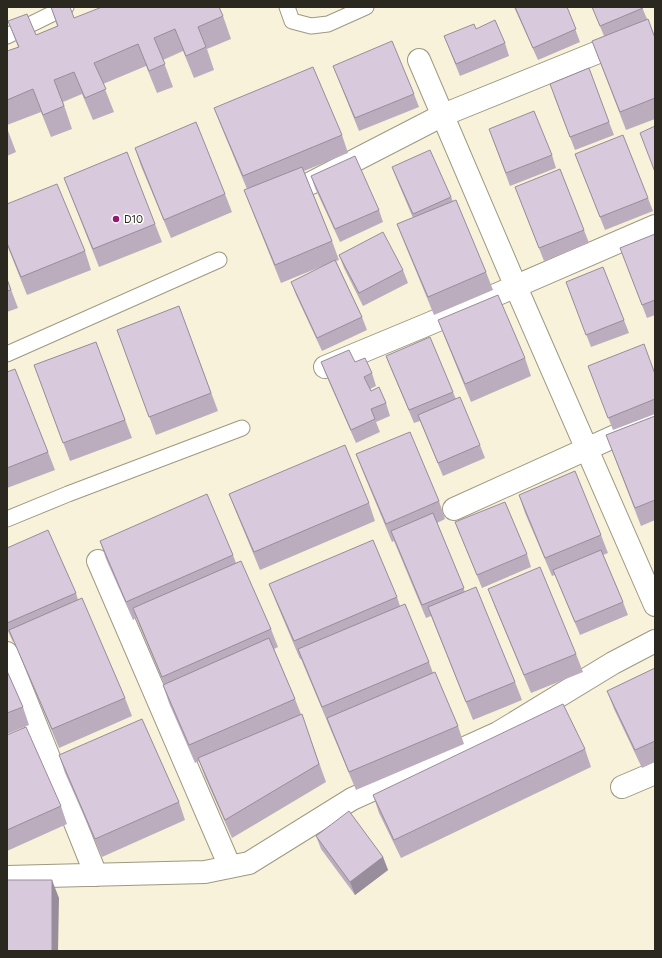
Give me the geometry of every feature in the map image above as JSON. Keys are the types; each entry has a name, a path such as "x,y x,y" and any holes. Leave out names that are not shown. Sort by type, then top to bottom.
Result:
{"street":[{"path":"311,183 443,115 627,40"},
{"path":"419,60 655,605"},
{"path":"324,367 516,287 655,226"},
{"path":"454,509 655,418"},
{"path":"98,561 230,867"},
{"path":"7,877 205,872 249,863 352,798 498,733 613,663 655,641"},
{"path":"7,653 96,875"},
{"path":"622,787 655,773"}],"lane":[{"path":"7,36 66,7"},
{"path":"286,7 292,21 311,26 328,24 366,7"},
{"path":"7,354 219,260"},
{"path":"7,519 68,494 242,428"}],"building":[{"path":"51,7 70,7 74,18 102,7 219,7 223,16 198,27 206,47 186,56 175,29 154,38 165,64 149,71 138,44 94,63 106,89 85,98 74,72 54,80 64,106 43,115 33,89 7,100 7,51 19,47 8,21 27,14 36,35 58,26"},
{"path":"515,7 567,7 576,29 533,48"},
{"path":"592,7 642,7 643,8 600,26"},
{"path":"648,19 655,38 655,98 620,112 592,41"},
{"path":"495,20 505,43 456,64 444,36 474,24 476,29"},
{"path":"392,41 414,94 355,118 333,66"},
{"path":"313,67 342,135 243,176 214,108"},
{"path":"589,68 609,122 570,137 550,84"},
{"path":"534,111 552,155 506,173 489,129"},
{"path":"196,122 225,194 164,220 135,148"},
{"path":"655,126 655,172 640,133"},
{"path":"623,135 648,198 600,217 575,154"},
{"path":"430,150 451,197 413,214 392,167"},
{"name":"D10","path":"127,152 155,224 93,249 64,178"},
{"path":"355,156 379,210 335,229 311,176"},
{"path":"302,167 332,241 275,265 244,190"},
{"path":"560,169 584,230 539,248 515,187"},
{"path":"57,184 85,251 21,277 7,243 7,204"},
{"path":"456,200 486,272 428,297 397,224"},
{"path":"383,232 403,270 359,293 339,255"},
{"path":"655,234 655,300 642,305 620,248"},
{"path":"335,260 362,317 317,338 291,282"},
{"path":"603,267 624,320 586,335 566,282"},
{"path":"7,279 11,290 7,291"},
{"path":"498,295 525,358 465,384 438,320"},
{"path":"179,306 211,393 149,417 117,330"},
{"path":"430,337 453,392 409,410 386,356"},
{"path":"96,342 125,420 63,443 34,365"},
{"path":"644,344 655,374 655,399 608,418 588,366"},
{"path":"349,350 355,362 365,358 372,373 364,377 371,391 379,387 386,403 371,409 375,419 351,430 321,362"},
{"path":"15,369 48,452 7,468 7,372"},
{"path":"460,397 480,445 438,463 418,415"},
{"path":"655,416 655,500 635,508 606,435"},
{"path":"410,432 439,501 386,524 356,454"},
{"path":"345,445 369,503 254,552 229,494"},
{"path":"575,471 601,535 545,558 519,495"},
{"path":"207,494 233,555 126,602 100,541"},
{"path":"505,502 527,554 477,575 455,522"},
{"path":"433,513 464,588 422,605 391,531"},
{"path":"48,530 76,593 7,623 7,548"},
{"path":"373,540 397,597 294,641 269,584"},
{"path":"601,550 623,602 575,622 553,570"},
{"path":"241,561 271,629 162,677 133,608"},
{"path":"540,567 576,654 524,675 488,589"},
{"path":"476,587 515,682 466,702 428,607"},
{"path":"82,598 125,698 52,729 9,630"},
{"path":"405,604 429,662 322,707 298,649"},
{"path":"269,638 295,699 189,745 163,685"},
{"path":"655,668 655,741 635,750 607,691"},
{"path":"7,671 23,707 7,713"},
{"path":"435,672 458,726 349,772 327,718"},
{"path":"563,704 585,749 394,840 373,795"},
{"path":"302,714 319,764 225,820 198,758"},
{"path":"142,719 179,802 95,839 59,755"},
{"path":"26,727 61,806 7,830 7,735"},
{"path":"349,811 383,857 350,882 316,836"},
{"path":"7,880 52,880 52,951 7,951"}],"place":[{"name":"D10","path":"116,219"}]}
